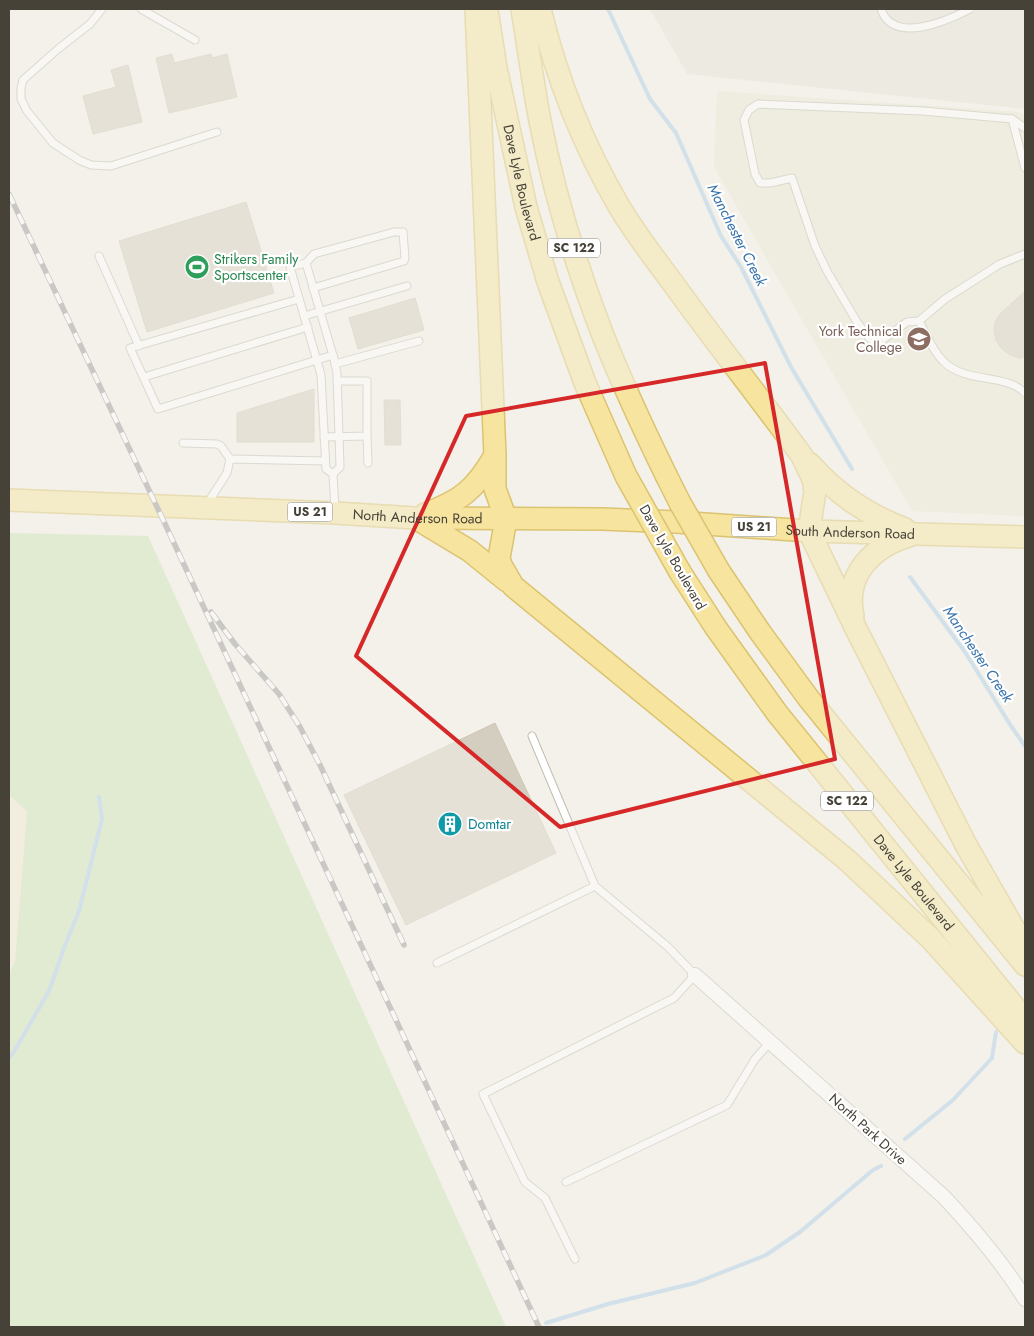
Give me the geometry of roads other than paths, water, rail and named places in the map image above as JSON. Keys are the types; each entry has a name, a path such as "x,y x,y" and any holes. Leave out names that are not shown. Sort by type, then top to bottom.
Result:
{"main road":[{"path":"476,9 495,489 506,519 499,558 504,572 513,586"},
{"name":"Dave Lyle Boulevard","path":"487,9 496,68 526,207 548,282 585,383 626,476 680,572 716,628 771,705 1025,1020"},
{"name":"SC 122","path":"522,9 541,122 561,206 576,256 599,324 631,403 680,503 719,571 760,632 809,699 1025,965"},
{"path":"540,9 554,63 566,99 590,153 621,209 694,312 802,456 826,482 841,495 871,514 917,534"},
{"path":"415,518 439,509 460,498 479,481 495,455"},
{"path":"802,456 813,479 815,491 814,508 809,531 856,629 966,845 1025,948"},
{"name":"North Anderson Road","path":"9,500 415,518 602,519 676,522"},
{"path":"415,518 470,551 847,860 931,938 1025,1043"},
{"name":"South Anderson Road","path":"676,522 809,531 1025,537"},
{"path":"856,629 851,599 858,571 868,559 881,549 898,539 917,534"}],"street":[{"name":"North Park Drive","path":"695,974 944,1197 972,1227 1008,1271 1025,1299"}],"lane":[{"path":"102,9 90,24 30,72 21,88 21,99 27,111 53,143 79,160 91,165 111,166 217,132"},
{"path":"141,9 195,40"},
{"path":"881,9 883,15 893,24 900,28 908,29 926,26 955,17 970,9"},
{"path":"1025,128 1012,119 923,111 758,104 749,110 744,120 754,174 760,183 770,183 792,178 815,246 827,271 858,322 869,338 877,344 907,322 919,321 945,299 1000,264 1025,254"},
{"path":"1012,119 1025,168"},
{"path":"313,288 400,264 405,258 403,232 394,232 323,251 314,254 306,263 290,267 318,359 321,375 326,469 333,474"},
{"path":"99,256 139,346"},
{"path":"306,263 333,355 337,381 340,467 333,474 335,513"},
{"path":"304,316 407,286"},
{"path":"299,300 130,348 158,409 333,355"},
{"path":"919,321 934,350 944,362 974,377 1005,382 1022,389 1025,393"},
{"path":"144,377 308,327"},
{"path":"335,364 419,341"},
{"path":"337,381 367,380 368,463"},
{"path":"324,438 367,436"},
{"path":"183,443 217,444 221,446 230,459 227,473 204,508"},
{"path":"230,459 326,461"},
{"path":"532,736 595,886 668,948 695,974 674,998 483,1094 525,1182 545,1198 575,1259"},
{"path":"437,963 595,886"},
{"path":"566,1182 727,1105 756,1058 771,1041"}],"waterway":[{"name":"Manchester Creek","path":"608,9 650,99 676,133 721,236 741,267 791,367 852,469"},
{"name":"Manchester Creek","path":"910,577 965,652 1025,746"},
{"path":"9,1059 49,991 79,911 102,819 99,797"},
{"path":"905,1139 953,1100 992,1058 996,1032"},
{"path":"546,1323 608,1304 695,1283 766,1255 800,1232 873,1170 881,1166"}],"railway":[{"path":"9,194 166,526 539,1327"},
{"path":"211,612 235,644 279,694 300,727 320,765 404,945"}],"place":[{"name":"Strikers Family Sportscenter","path":"197,267"},
{"name":"York Technical College","path":"919,339"},
{"name":"Domtar","path":"450,824"}]}
